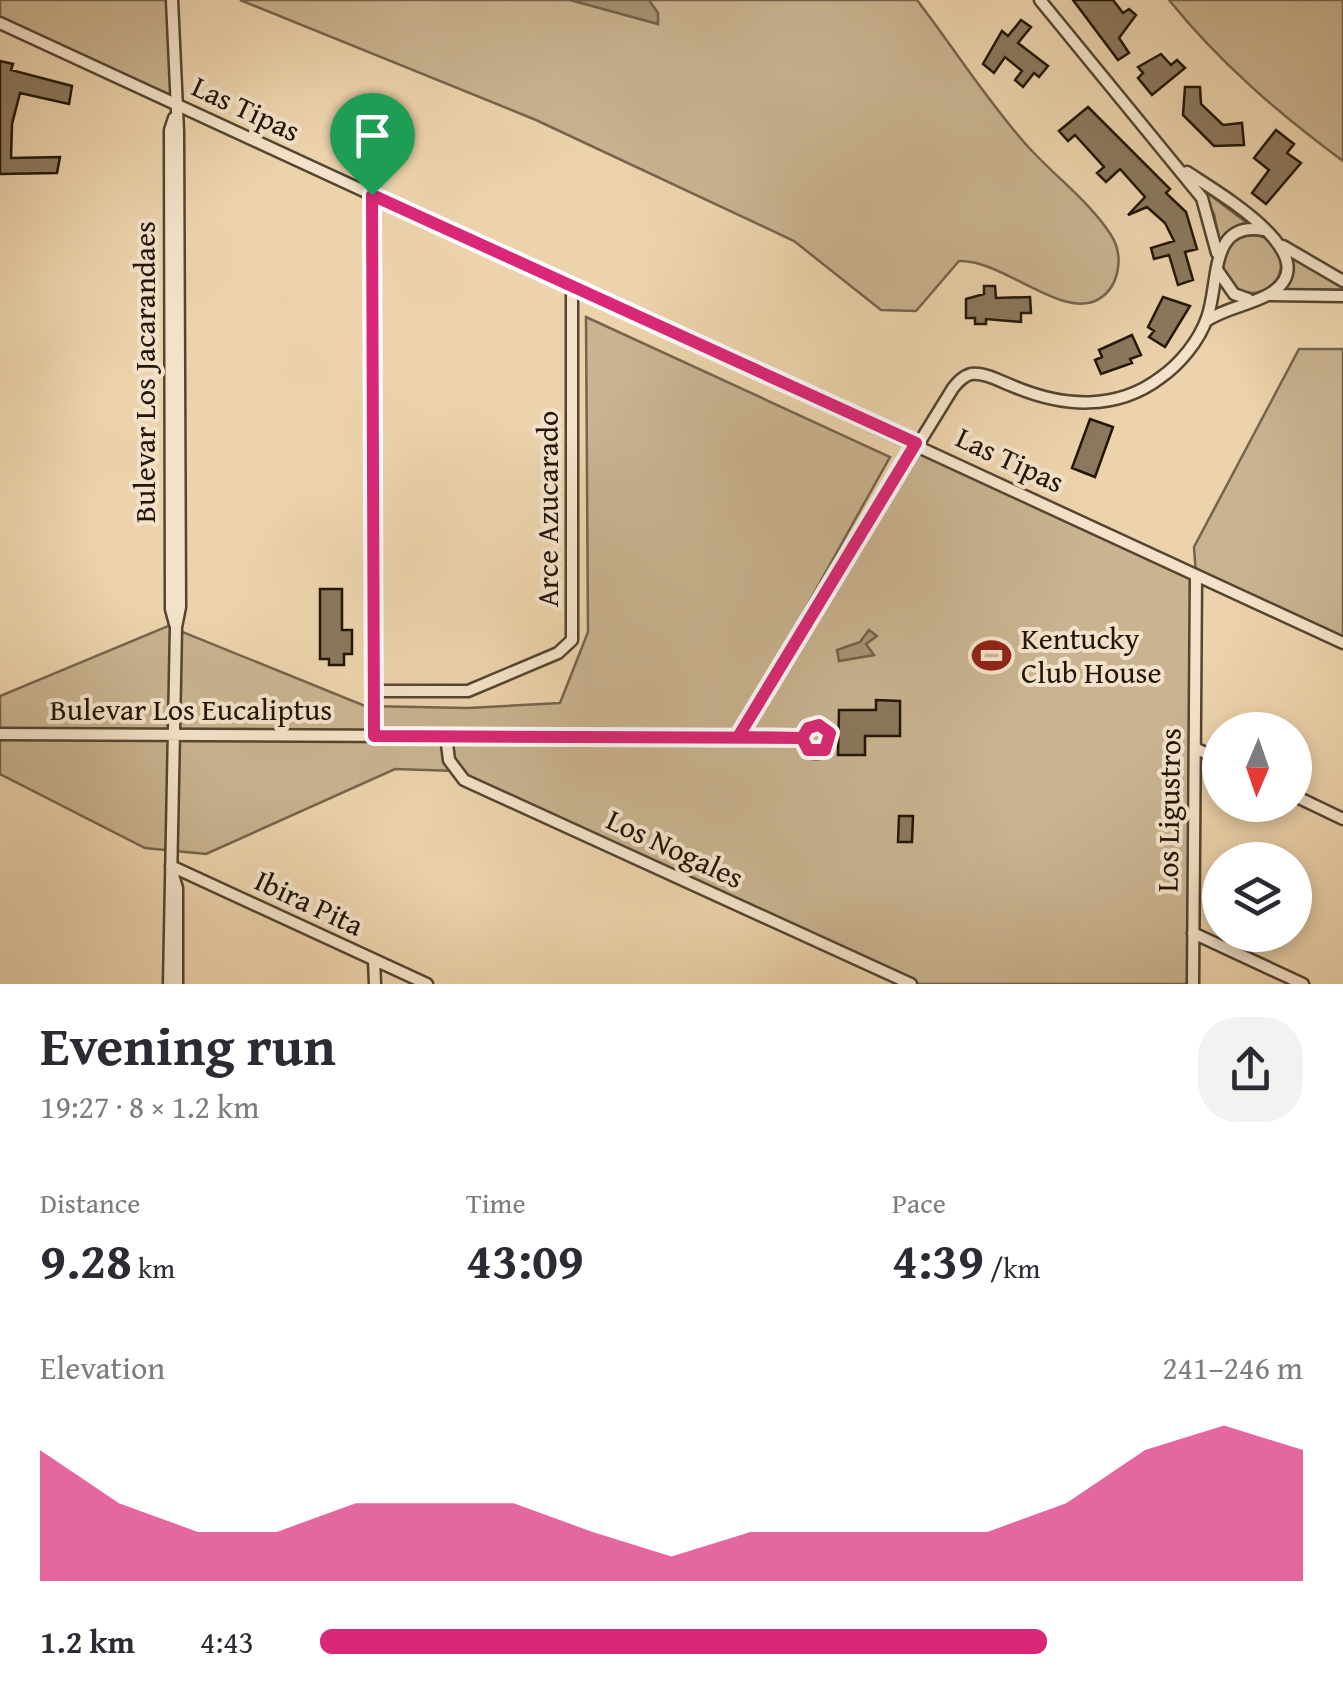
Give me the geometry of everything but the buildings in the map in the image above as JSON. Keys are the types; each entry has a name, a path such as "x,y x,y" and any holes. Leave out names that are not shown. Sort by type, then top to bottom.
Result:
{"street":[{"name":"Bulevar Los Jacarandaes","path":"169,984 176,626 171,609 169,387 170,130 175,110 172,0"},
{"path":"1040,0 1202,198 1222,282 1234,294 1250,299"},
{"name":"Las Tipas","path":"0,23 175,110 572,286 1343,643"},
{"path":"1178,166 1283,246 1343,281"},
{"path":"372,195 374,736"},
{"path":"738,737 916,443 964,377 983,374 1056,401 1114,400 1161,378 1184,356 1206,321 1217,260 1232,235 1242,230 1264,230"},
{"path":"1268,296 1286,274 1283,246"},
{"name":"Arce Azucarado","path":"372,691 468,692 558,653 572,640 572,286"},
{"path":"1206,321 1250,299 1343,296"},
{"name":"Los Ligustros","path":"1192,984 1196,576"},
{"name":"Bulevar Los Eucaliptus","path":"0,734 802,738"},
{"name":"Los Nogales","path":"446,736 449,760 464,780 911,984"},
{"path":"1195,748 1202,751"},
{"path":"1312,804 1343,819"},
{"name":"Bulevar Los Jacarandaes","path":"170,866 177,888 177,984"},
{"name":"Ibira Pita","path":"170,866 427,984"},
{"path":"1193,932 1303,984"},
{"path":"374,960 374,984"}],"shaded area":[{"path":"0,0 172,0 175,104 0,23"},
{"path":"240,0 917,0 1033,153 1102,222 1118,253 1117,272 1103,296 1081,304 1047,295 993,269 959,261 916,311 881,310 794,241 536,120"},
{"path":"570,0 649,0 658,13 658,24"},
{"path":"1169,0 1343,0 1343,161 1251,86"},
{"path":"1201,188 1247,226 1219,240 1214,214"},
{"path":"1252,235 1273,243 1281,264 1273,285 1252,293 1231,285 1223,264 1231,243"},
{"path":"1291,256 1343,288 1343,290 1285,289"},
{"path":"586,317 890,457 737,731 916,443 1196,575 1194,547 1299,349 1343,349 1343,643 1197,577 1193,984 911,984 464,780 456,771 395,769 206,854 145,848 0,774 0,696 168,626 365,706 468,708 560,703 588,632"},
{"path":"869,630 877,636 866,644 874,655 839,661 837,650 860,642"}],"place":[{"name":"Kentucky Club House","path":"991,656"}],"route":[{"path":"372,195 374,736 802,738 808,750 825,750 830,733 819,725 808,728 802,738 738,737 916,443 372,195"}]}
